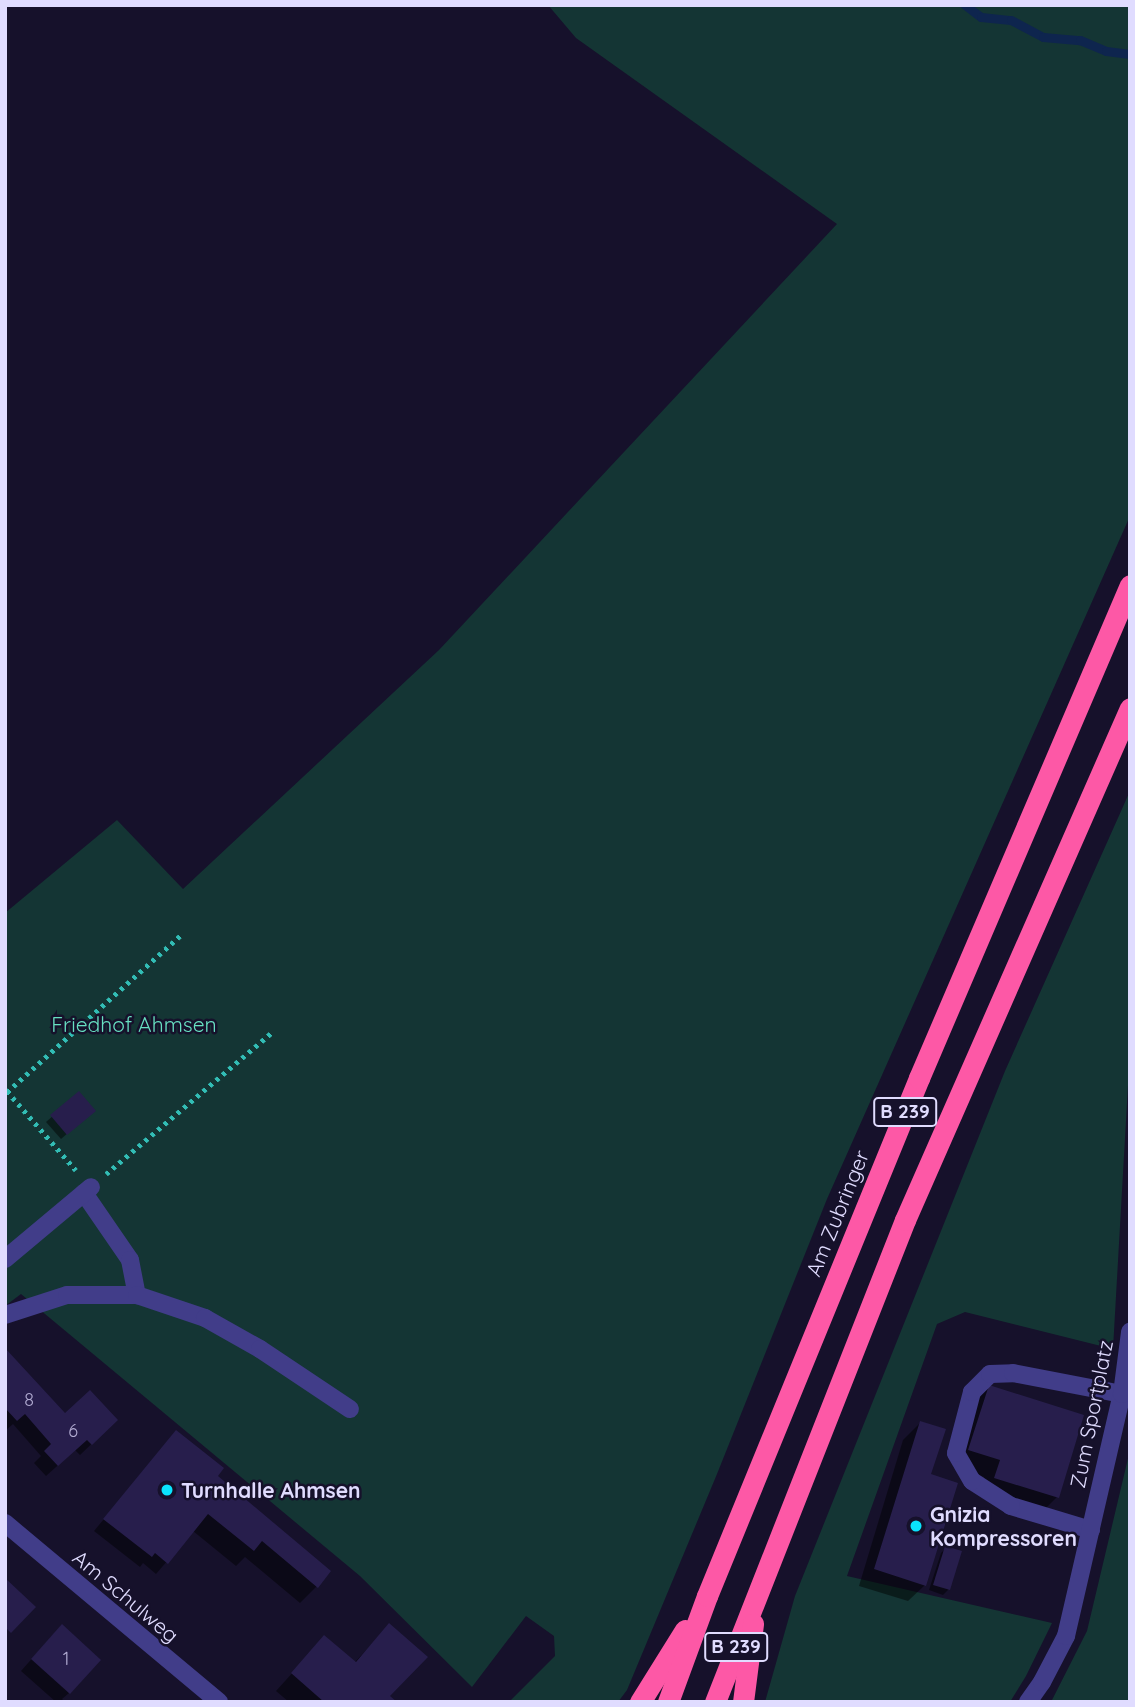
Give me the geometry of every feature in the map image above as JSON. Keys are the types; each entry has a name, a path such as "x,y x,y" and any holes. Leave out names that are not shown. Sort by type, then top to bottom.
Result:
{"highway":[{"name":"Am Zubringer","path":"668,1702 707,1596 919,1078 1130,586"},
{"name":"B 239","path":"715,1702 905,1220 1130,708"},
{"path":"743,1702 758,1591"},
{"path":"639,1702 707,1596"}],"street":[{"path":"5,1259 88,1190 130,1260 137,1295"},
{"path":"5,1315 67,1295 137,1295 205,1318 260,1349 350,1409"},
{"name":"Zum Sportplatz","path":"1028,1702 1042,1682 1066,1636 1122,1394 1130,1332"},
{"path":"1091,1530 1011,1506 972,1480 956,1453 971,1392 990,1374 1013,1373 1122,1394"},
{"name":"Am Schulweg","path":"5,1523 219,1702"}],"path":[{"path":"181,935 6,1092 88,1190 271,1033"}],"green space":[{"name":"Friedhof Ahmsen","path":"548,5 1130,5 1130,516 827,1199 717,1474 627,1690 618,1702 509,1702 555,1656 554,1636 526,1616 472,1687 360,1576 21,1294 5,1306 5,913 117,820 183,889 439,650 837,224 576,38"},
{"path":"1130,791 1130,1050 1113,1349 965,1312 937,1324 847,1576 1052,1623 1010,1702 765,1702 795,1596 1005,1071"},
{"path":"1130,1450 1130,1702 1051,1702 1087,1631"}],"building":[{"path":"79,1091 96,1111 67,1135 50,1115"},
{"path":"5,1348 65,1413 90,1390 118,1420 92,1445 87,1440 58,1466 44,1451 51,1444 25,1414 17,1421 5,1408"},
{"path":"989,1385 1084,1415 1059,1498 994,1478 1000,1460 968,1450"},
{"name":"Gnizia Kompressoren","path":"920,1421 946,1429 931,1474 958,1483 926,1586 874,1569"},
{"name":"Turnhalle Ahmsen","path":"176,1430 224,1468 218,1476 331,1571 318,1588 262,1541 254,1551 208,1514 168,1564 155,1553 152,1557 103,1519"},
{"path":"945,1546 962,1551 950,1590 933,1585"},
{"path":"5,1578 36,1607 11,1633 5,1627"},
{"path":"389,1623 428,1657 390,1696 397,1702 324,1702 291,1673 324,1635 356,1662"},
{"path":"62,1624 101,1660 70,1694 31,1659"}],"waterway":[{"path":"965,5 981,17 1011,20 1043,37 1080,40 1106,51 1130,54"}],"place":[{"name":"Turnhalle Ahmsen","path":"167,1490"},
{"name":"Gnizia Kompressoren","path":"916,1526"}]}
